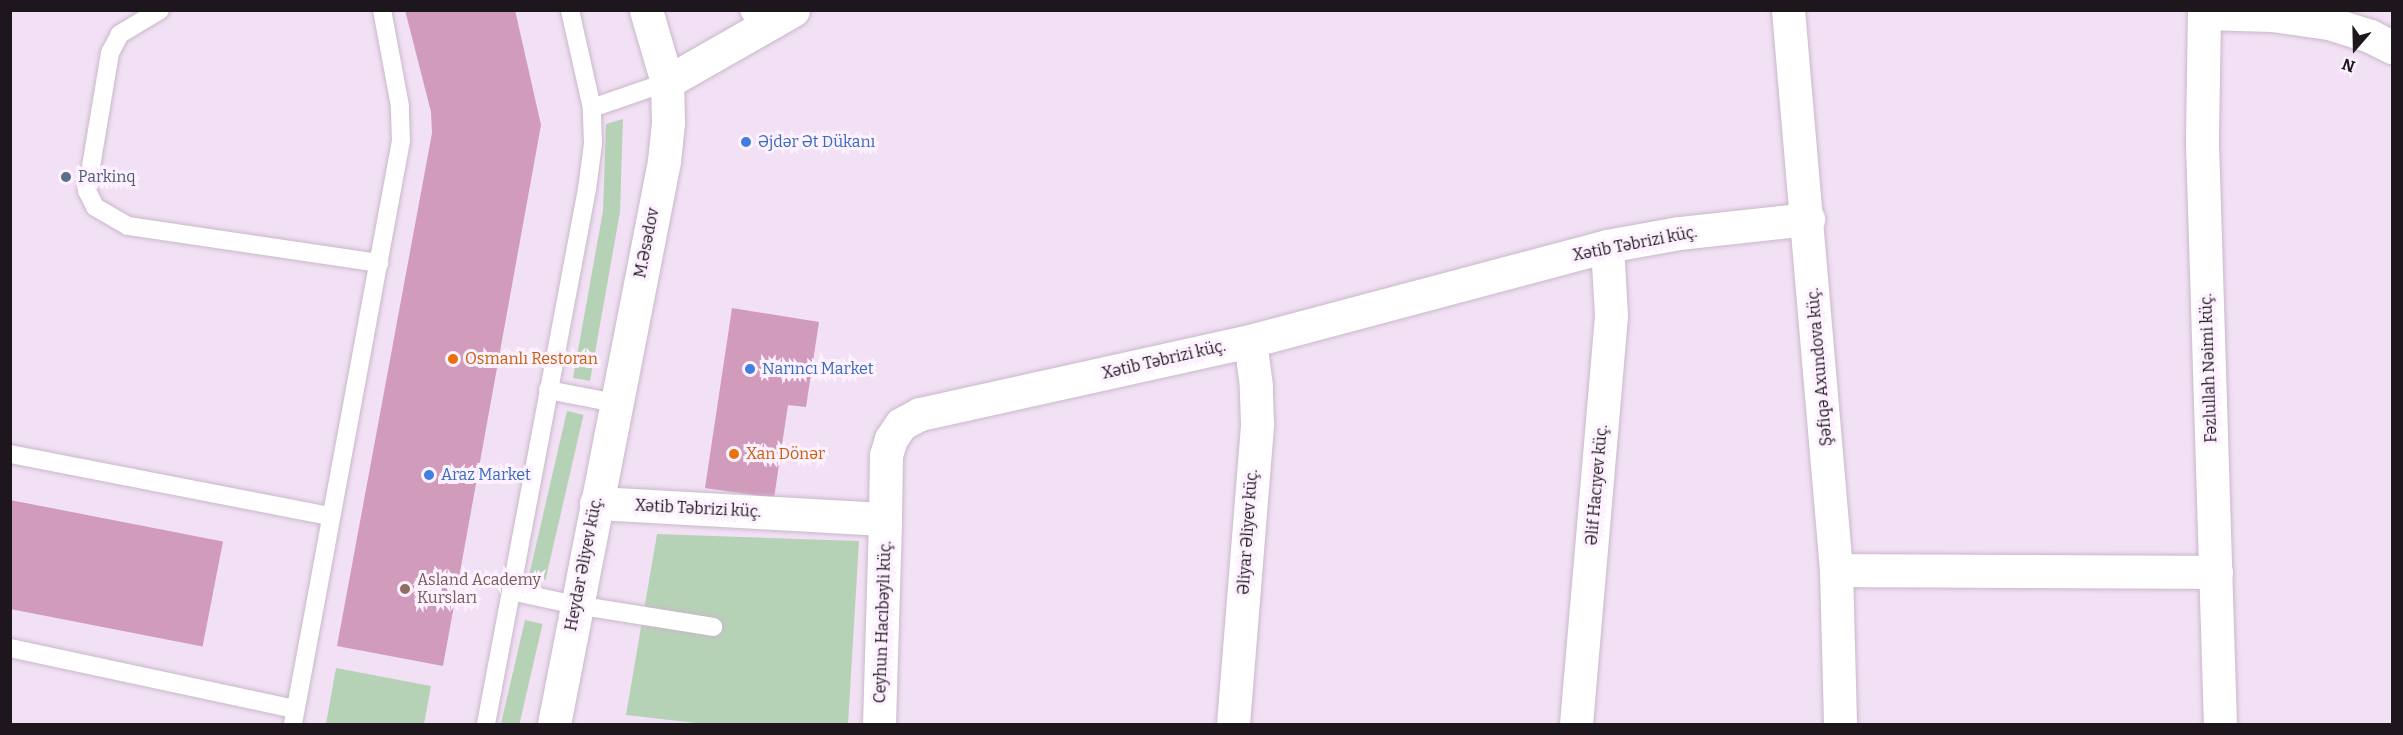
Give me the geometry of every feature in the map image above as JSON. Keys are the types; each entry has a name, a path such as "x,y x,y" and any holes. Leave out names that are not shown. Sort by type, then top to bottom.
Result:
{"street":[{"path":"646,10 667,82 754,20 793,10"},
{"name":"Şəfiqə Axundova küç.","path":"1788,10 1808,219 1836,570 1840,724"},
{"path":"2204,12 2272,15 2329,23 2370,36 2392,47"},
{"name":"Fəzlullah Nəimi küç.","path":"2204,12 2202,143 2220,724"},
{"name":"M.Əsədov","path":"615,403 664,161 668,122 667,82"},
{"name":"Xətib Təbrizi küç.","path":"596,503 885,519 886,455 891,439 901,424 920,414 1250,340 1607,246 1678,233 1808,219"},
{"name":"Əlif Hacıyev küç.","path":"1576,724 1611,315 1607,246"},
{"name":"Əliyar Əliyev küç.","path":"1233,724 1257,423 1256,386 1250,340"},
{"name":"Heydər Əliyev küç.","path":"554,724 615,403"},
{"name":"Ceyhun Hacıbəyli küç.","path":"879,724 885,519"},
{"path":"1836,570 2216,572"}],"lane":[{"path":"160,10 120,34 110,53 87,191 95,207 128,226 379,263"},
{"path":"10,648 294,717 401,141 400,106 382,10"},
{"path":"486,724 587,189 593,144 592,108 570,10"},
{"path":"592,108 667,82"},
{"path":"548,390 615,403"},
{"path":"10,454 330,516"},
{"path":"511,591 576,605 713,627"}],"green space":[{"path":"623,119 620,212 590,381 573,378 603,211 606,124"},
{"path":"567,411 584,415 545,580 529,577"},
{"path":"657,534 859,541 848,724 705,724 626,715"},
{"path":"525,620 543,624 519,724 501,723"},
{"path":"336,668 431,686 424,724 326,724"}],"building":[{"path":"405,10 515,10 541,125 443,666 337,646 432,133 431,112"},
{"path":"732,308 819,322 806,407 788,405 774,498 705,488"},
{"path":"10,500 223,541 203,646 10,609"}],"place":[{"name":"Əjdər Ət Dükanı","path":"746,142"},
{"name":"Parkinq","path":"66,177"},
{"name":"Osmanlı Restoran","path":"453,359"},
{"name":"Narıncı Market","path":"750,369"},
{"name":"Xan Dönər","path":"734,454"},
{"name":"Araz Market","path":"429,475"},
{"name":"Asland Academy Kursları","path":"405,589"}]}
